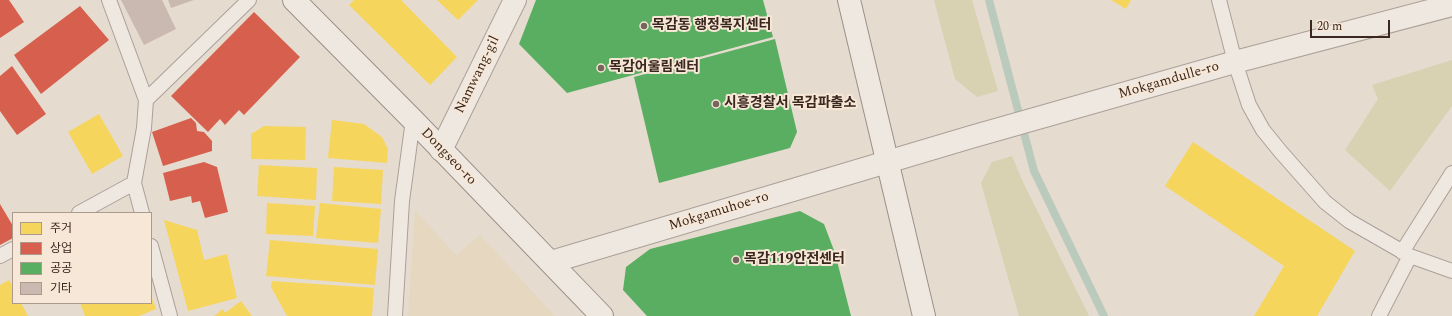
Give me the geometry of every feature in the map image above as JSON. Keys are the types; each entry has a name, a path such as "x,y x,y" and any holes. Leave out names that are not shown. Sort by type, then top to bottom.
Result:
{"street":[{"name":"Dongseo-ro","path":"294,0 413,120 602,316"},
{"name":"Namwang-gil","path":"441,150 515,0"},
{"path":"849,0 924,316"},
{"name":"Mokgamdulle-ro","path":"886,161 1235,62 1452,5"},
{"name":"Mokgamuhoe-ro","path":"551,262 886,161"}],"lane":[{"path":"109,0 146,100 144,128 134,183 142,212"},
{"path":"146,100 249,0"},
{"path":"1220,0 1235,62 1249,105 1263,130 1304,179 1325,202 1349,221 1406,254 1452,271"},
{"path":"395,316 402,201 413,120"},
{"path":"1379,316 1406,254 1451,177"},
{"path":"81,212 134,183"},
{"path":"0,256 12,250"},
{"path":"152,250 170,316"}],"shaded area":[{"path":"934,0 972,0 998,91 977,97 955,79"},
{"path":"1452,60 1452,106 1390,191 1345,150 1378,99 1372,85"},
{"path":"1012,156 1023,182 1089,316 1019,316 981,183 992,162"},
{"path":"415,210 456,255 480,235 555,316 408,316"}],"building: 주거":[{"path":"354,0 401,0 457,57 430,85 349,5"},
{"path":"437,0 478,0 458,20"},
{"path":"1111,0 1131,0 1126,9"},
{"path":"99,114 123,156 92,174 68,132"},
{"path":"332,120 364,124 382,137 388,149 387,163 328,158"},
{"path":"264,126 306,127 305,160 251,159 251,134"},
{"path":"1193,142 1355,251 1317,316 1254,316 1284,266 1165,186"},
{"path":"259,165 317,168 316,200 257,196"},
{"path":"334,167 383,170 381,204 332,201"},
{"path":"267,203 315,206 313,236 266,234"},
{"path":"320,203 381,209 378,243 316,238"},
{"path":"164,220 197,230 204,260 227,254 237,298 188,311"},
{"path":"270,240 378,249 375,285 266,276"},
{"path":"9,280 12,285 12,304 22,304 28,316 0,316 0,285"},
{"path":"272,281 374,288 372,316 287,316 271,287"},
{"path":"152,299 156,309 139,316 85,316 80,304 152,304"},
{"path":"241,301 252,316 214,316 223,309 225,313"}],"building: 상업":[{"path":"0,0 9,0 24,22 0,38"},
{"path":"80,6 109,40 41,94 14,55"},
{"path":"254,12 300,57 244,115 239,110 225,125 220,119 208,132 171,96"},
{"path":"12,66 46,114 17,135 0,111 0,76"},
{"path":"191,118 196,123 197,131 204,132 212,141 212,151 163,166 152,132"},
{"path":"204,162 217,167 228,212 205,218 200,201 192,203 191,196 170,201 163,173"},
{"path":"0,204 12,224 12,239 0,245"}],"building: 공공":[{"name":"목감어울림센터","path":"536,0 763,0 773,37 567,93 519,44"},
{"name":"시흥경찰서 목감파출소","path":"775,39 797,132 790,148 659,183 634,77"},
{"name":"목감119안전센터","path":"800,211 824,224 835,253 851,316 647,316 623,290 626,267 650,249"}],"building: 기타":[{"path":"121,0 162,0 176,29 144,45"},
{"path":"168,0 194,0 171,8"}],"waterway":[{"path":"989,0 1034,171 1104,316"}],"place":[{"name":"목감동 행정복지센터","path":"644,26"},
{"name":"목감어울림센터","path":"601,68"},
{"name":"시흥경찰서 목감파출소","path":"716,104"},
{"name":"목감119안전센터","path":"736,260"}]}
